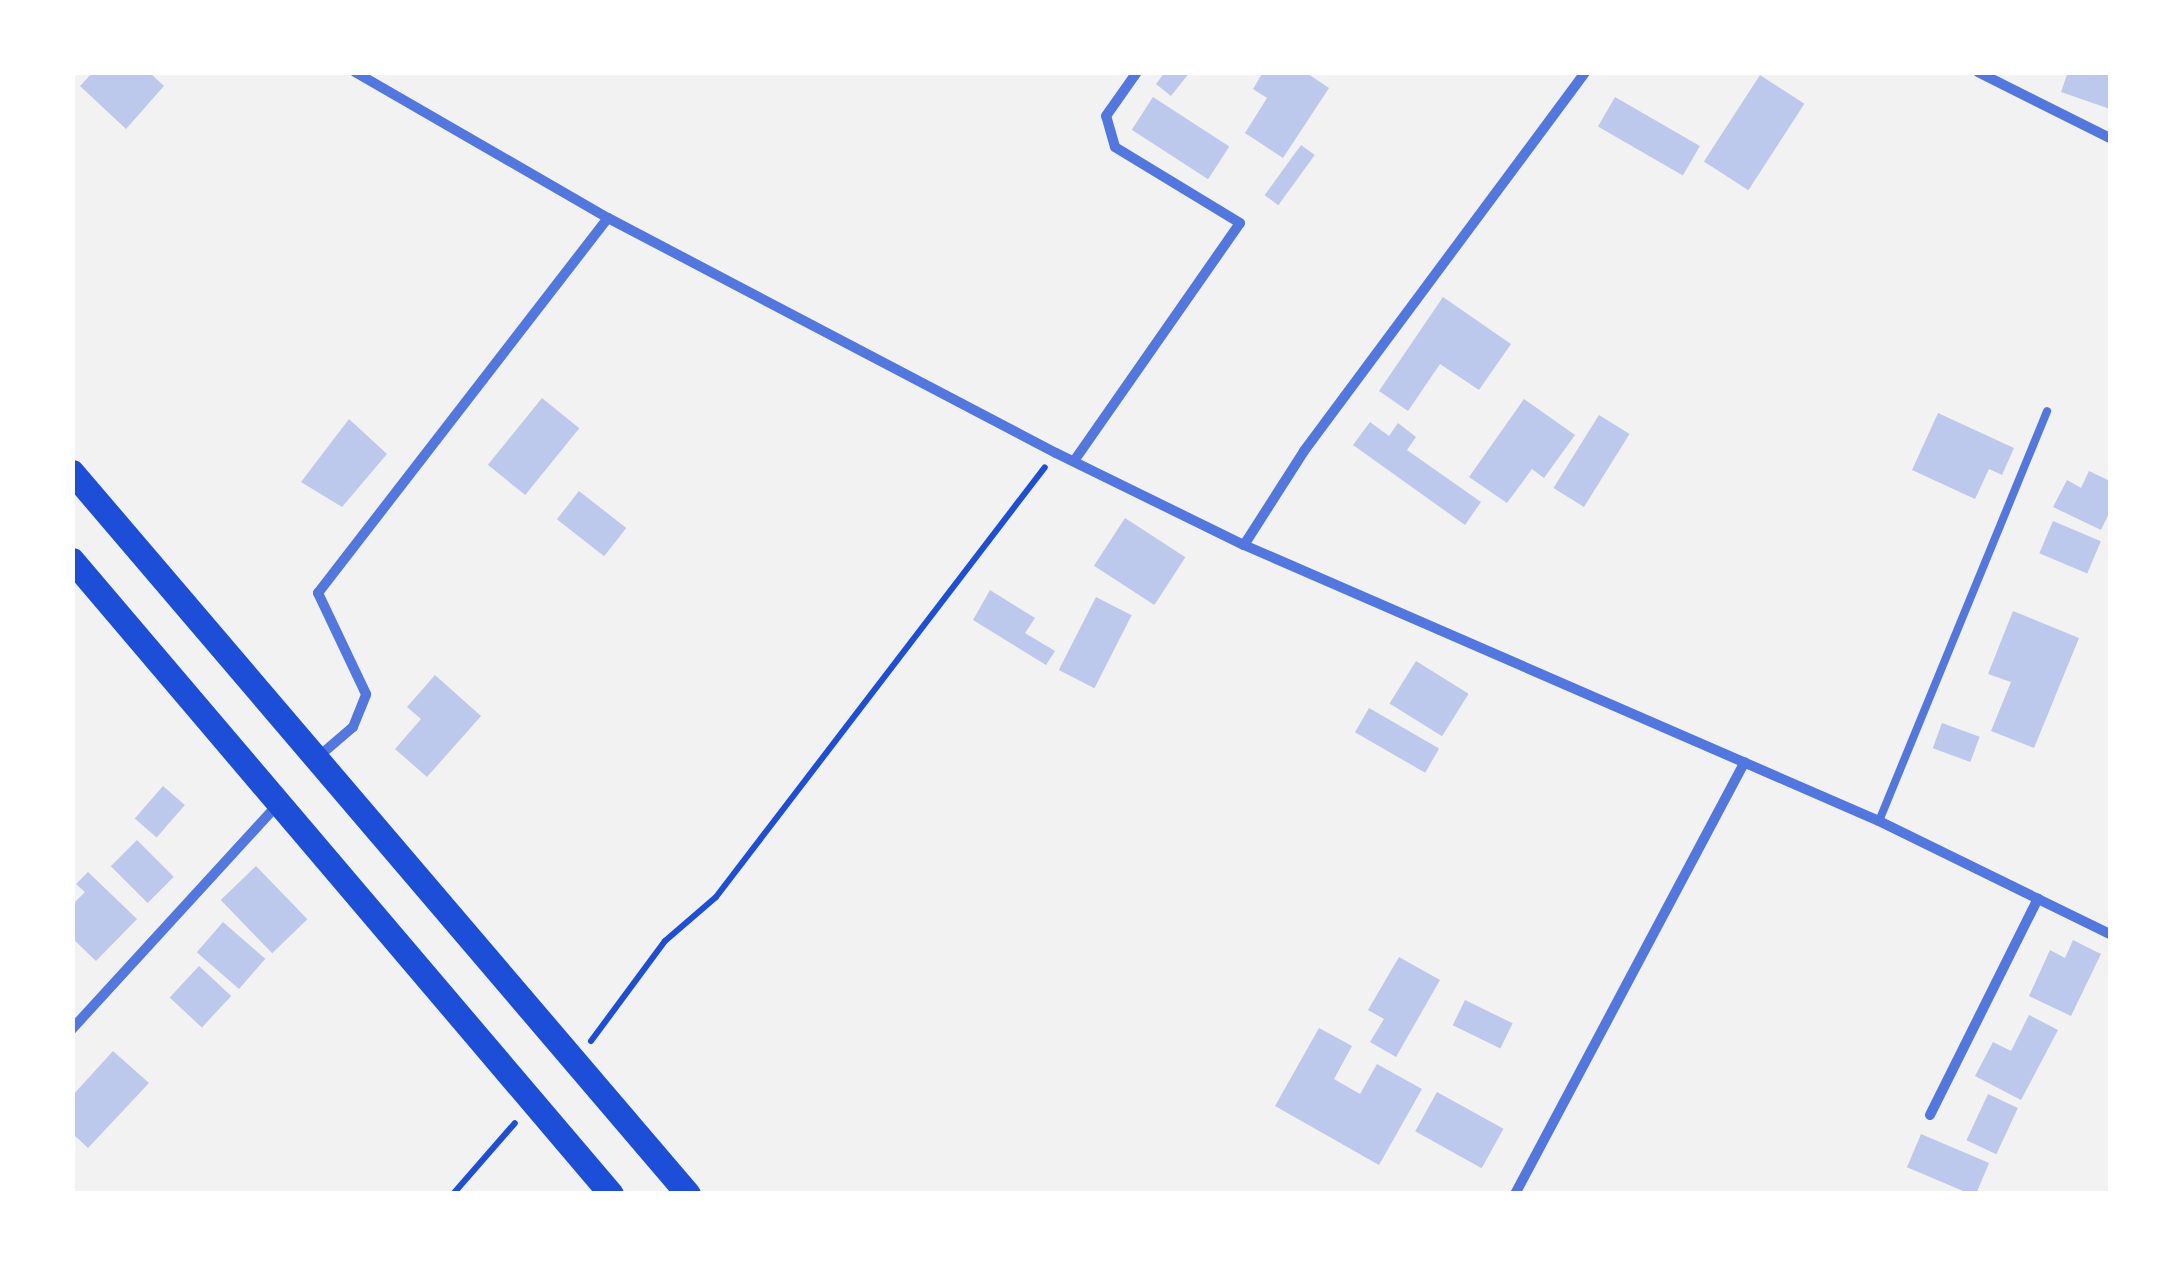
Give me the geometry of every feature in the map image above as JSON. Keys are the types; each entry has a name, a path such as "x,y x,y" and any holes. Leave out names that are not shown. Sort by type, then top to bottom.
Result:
{"main road":[{"path":"72,472 578,1059 688,1194"},
{"path":"72,560 611,1194"}],"street":[{"path":"354,72 608,218 1056,452 1244,545 1879,821 2110,934"},
{"path":"1074,461 1240,222 1115,147 1106,116 1137,72"},
{"path":"1244,545 1304,451 1585,72"},
{"path":"1978,72 2110,138"},
{"path":"318,757 353,727 366,694 318,593 608,218"},
{"path":"1515,1194 1745,762"},
{"path":"72,1029 278,804"},
{"path":"1930,1115 2038,898"}],"lane":[{"path":"1879,821 2047,412"}],"path":[{"path":"578,1059 666,941 716,897 1056,452"},
{"path":"453,1194 534,1102"}],"building":[{"path":"93,72 149,72 164,86 126,129 80,86"},
{"path":"1165,72 1190,72 1171,96 1156,84"},
{"path":"1263,72 1305,72 1329,88 1283,158 1245,133 1267,98 1253,89"},
{"path":"2068,72 2110,72 2110,109 2061,92"},
{"path":"1760,75 1804,104 1748,190 1704,161"},
{"path":"1153,97 1229,147 1208,179 1132,130"},
{"path":"1615,97 1700,146 1683,175 1598,126"},
{"path":"1301,145 1315,155 1278,205 1265,195"},
{"path":"1443,297 1511,344 1479,390 1440,364 1408,411 1379,391"},
{"path":"542,398 579,428 525,495 488,465"},
{"path":"1524,399 1575,435 1544,478 1532,469 1507,503 1469,477"},
{"path":"1938,413 2014,448 2002,475 1989,469 1975,499 1912,470"},
{"path":"1599,415 1630,434 1584,507 1553,488"},
{"path":"349,419 387,454 342,507 301,482"},
{"path":"1370,422 1389,436 1398,423 1416,437 1407,450 1481,502 1465,525 1353,445"},
{"path":"2089,471 2110,481 2110,511 2101,530 2053,507 2067,480 2081,488"},
{"path":"579,491 626,528 604,556 557,519"},
{"path":"1125,518 1185,557 1154,605 1094,566"},
{"path":"2053,521 2101,541 2087,574 2039,553"},
{"path":"990,590 1035,618 1025,633 1055,651 1046,665 973,620"},
{"path":"1096,597 1132,615 1094,688 1059,670"},
{"path":"2013,611 2079,638 2034,748 1991,731 2011,682 1988,674"},
{"path":"1416,661 1469,694 1442,736 1390,703"},
{"path":"435,675 481,716 427,777 395,749 421,719 407,707"},
{"path":"1369,708 1439,748 1425,773 1355,732"},
{"path":"1942,723 1980,737 1970,762 1933,748"},
{"path":"163,786 185,805 157,837 135,818"},
{"path":"137,840 174,877 148,903 111,866"},
{"path":"256,866 307,919 272,953 221,900"},
{"path":"88,872 137,919 96,961 72,938 72,905 85,892 76,884"},
{"path":"223,922 265,959 239,989 197,952"},
{"path":"2073,940 2101,954 2071,1016 2029,996 2050,950 2065,958"},
{"path":"1399,957 1440,980 1396,1057 1370,1042 1384,1019 1368,1010"},
{"path":"199,966 231,996 202,1027 170,997"},
{"path":"1465,1000 1513,1023 1500,1048 1453,1025"},
{"path":"2029,1015 2058,1030 2021,1100 1975,1076 1993,1042 2011,1051"},
{"path":"1319,1028 1352,1046 1334,1079 1360,1094 1377,1064 1422,1089 1379,1165 1275,1106"},
{"path":"113,1051 149,1083 88,1148 72,1133 72,1096"},
{"path":"1437,1092 1503,1129 1482,1168 1415,1131"},
{"path":"1988,1094 2018,1108 1996,1154 1966,1140"},
{"path":"1921,1134 1989,1163 1976,1194 1907,1167"}]}
